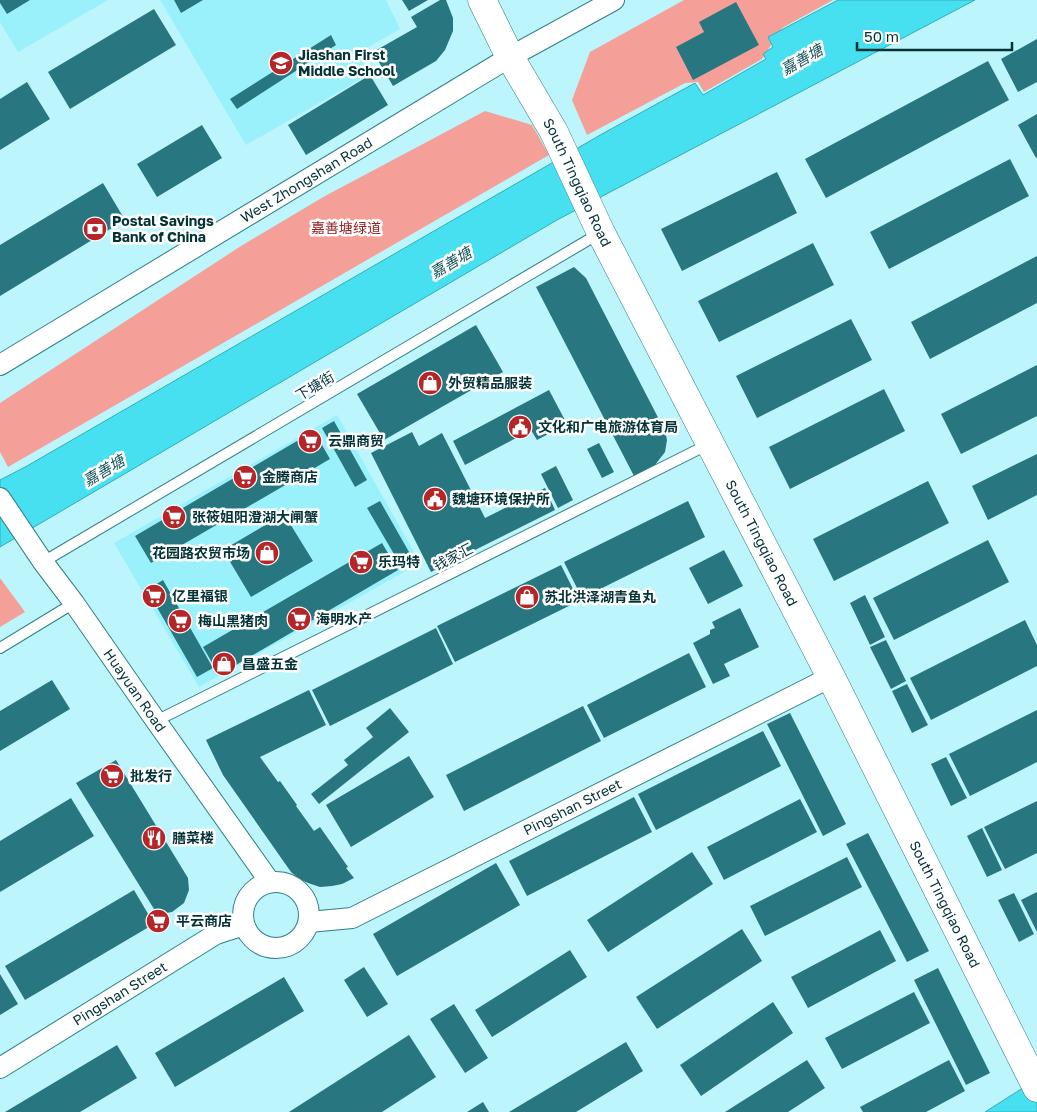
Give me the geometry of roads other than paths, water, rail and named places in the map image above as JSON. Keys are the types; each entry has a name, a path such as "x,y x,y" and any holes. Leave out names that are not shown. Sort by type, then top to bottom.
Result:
{"street":[{"name":"South Tingqiao Road","path":"482,0 510,57 554,132 601,233 830,677 1037,1088"},
{"name":"West Zhongshan Road","path":"0,365 510,57 614,0"},
{"name":"Huayuan Road","path":"0,498 270,882"},
{"name":"Pingshan Street","path":"309,922 352,918 830,677"},
{"path":"270,882 281,882 291,885 300,891 310,910 309,922 305,932 289,946 278,949 268,948 257,943 249,935 244,925 242,914 244,903 250,893 259,886 270,882"},
{"name":"Pingshan Street","path":"0,1068 216,934 244,925"}],"lane":[{"name":"下塘街","path":"44,562 601,233"},
{"name":"钱家汇","path":"156,721 710,443"},
{"path":"0,648 74,603"}],"water":[{"name":"嘉善塘","path":"838,0 975,0 557,220 0,547 0,480 602,134 695,83 703,95 766,59 763,54 773,47 768,37"},
{"path":"1037,1079 1037,1112 985,1112"}],"place":[{"name":"Jiashan First Middle School","path":"281,63"},
{"name":"Postal Savings Bank of China","path":"95,229"},
{"name":"外贸精品服装","path":"430,383"},
{"name":"文化和广电旅游体育局","path":"520,427"},
{"name":"云鼎商贸","path":"310,441"},
{"name":"金腾商店","path":"245,477"},
{"name":"魏塘环境保护所","path":"435,499"},
{"name":"张筱姐阳澄湖大闸蟹","path":"174,517"},
{"name":"花园路农贸市场","path":"267,553"},
{"name":"乐玛特","path":"361,562"},
{"name":"亿里福银","path":"154,596"},
{"name":"苏北洪泽湖青鱼丸","path":"527,597"},
{"name":"海明水产","path":"299,619"},
{"name":"梅山黑猪肉","path":"180,621"},
{"name":"昌盛五金","path":"224,664"},
{"name":"批发行","path":"112,776"},
{"name":"膳菜楼","path":"154,838"},
{"name":"平云商店","path":"158,921"}],"park label":[{"name":"嘉善塘绿道","path":"346,228"}]}
